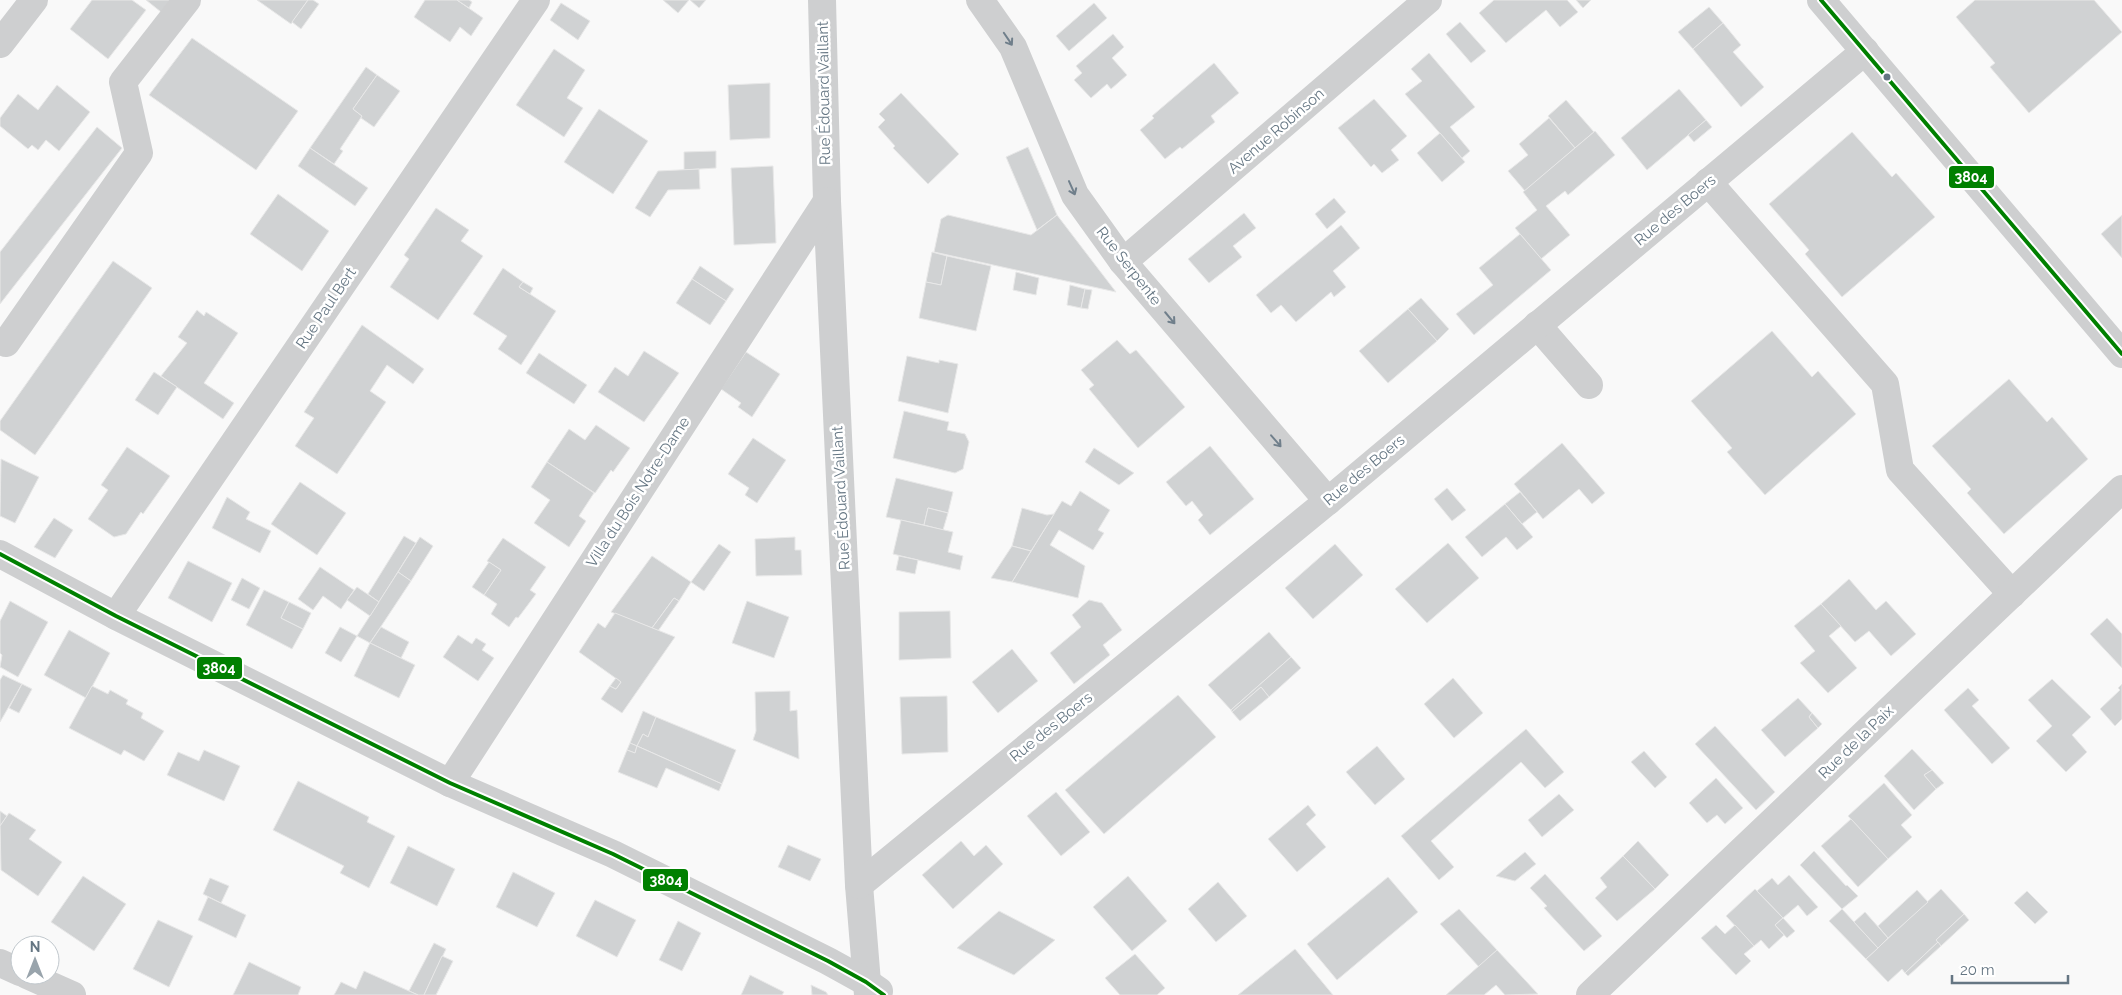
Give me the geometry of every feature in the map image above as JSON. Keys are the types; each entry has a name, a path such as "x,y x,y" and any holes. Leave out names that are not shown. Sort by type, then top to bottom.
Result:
{"street":[{"path":"0,44 34,0"},
{"path":"6,343 139,153 123,82 188,0"},
{"name":"Rue Paul Bert","path":"116,616 536,0"},
{"name":"Rue Édouard Vaillant","path":"822,0 827,201 859,885 873,991"},
{"name":"Rue Serpente","path":"980,0 1013,47 1075,195 1123,262 1328,501"},
{"name":"Avenue Robinson","path":"1123,262 1428,0"},
{"path":"1821,0 2122,354"},
{"name":"Rue des Boers","path":"859,885 1328,501 1865,50"},
{"path":"1708,182 1885,384 1900,470 2012,594"},
{"name":"Villa du Bois Notre-Dame","path":"450,782 827,201"},
{"path":"1538,325 1588,385"},
{"name":"Rue de la Paix","path":"1590,995 2122,489"},
{"path":"0,554 116,616 450,782 612,854 873,991"},
{"path":"50,985 72,995"}],"building":[{"path":"92,0 132,0 146,10 108,59 70,29"},
{"path":"146,0 171,0 166,16"},
{"path":"257,0 308,0 291,24"},
{"path":"308,0 313,0 319,4 301,29 292,22"},
{"path":"425,0 457,0 483,18 471,36 460,27 450,42 414,17"},
{"path":"457,0 469,0 472,2 469,8"},
{"path":"663,0 689,0 678,13"},
{"path":"690,0 706,0 699,8"},
{"path":"1494,0 1567,0 1578,12 1560,27 1546,10 1506,43 1479,13"},
{"path":"1576,0 1591,0 1583,8"},
{"path":"1975,0 2094,0 2122,32 2029,113 1990,67 1995,63 1956,17"},
{"path":"561,3 590,21 578,40 550,20"},
{"path":"1094,3 1107,18 1069,51 1056,36"},
{"path":"1709,7 1723,23 1693,49 1678,32"},
{"path":"1460,22 1486,51 1471,63 1446,34"},
{"path":"1723,23 1741,45 1733,52 1764,87 1741,107 1693,49"},
{"path":"1113,34 1124,47 1112,58 1127,75 1111,89 1107,84 1091,98 1074,80 1082,73 1076,66"},
{"path":"192,38 298,111 256,170 149,95"},
{"path":"554,49 585,70 567,98 583,108 564,137 516,105"},
{"path":"1429,53 1475,107 1450,127 1470,151 1462,158 1405,94 1422,81 1411,69"},
{"path":"1214,63 1239,93 1211,116 1215,122 1182,149 1180,147 1165,159 1140,130 1154,118 1152,116"},
{"path":"366,67 377,75 353,109 362,116 340,149 343,151 334,164 310,148"},
{"path":"377,75 400,91 374,127 361,118 362,116 353,109"},
{"path":"770,83 770,138 730,140 728,85"},
{"path":"57,85 90,112 59,151 46,140 38,150 32,145 28,149 0,126 0,118 18,94 38,110"},
{"path":"1679,89 1706,120 1647,170 1621,138"},
{"path":"901,93 959,154 928,184 893,148 895,146 878,127 885,120 879,114"},
{"path":"1374,99 1407,136 1391,150 1399,160 1382,173 1374,164 1371,167 1338,128"},
{"path":"1566,100 1594,132 1575,148 1548,116"},
{"path":"599,109 648,141 613,194 564,162"},
{"path":"1549,118 1575,148 1525,191 1508,171 1528,155 1519,144"},
{"path":"1706,120 1712,127 1694,142 1688,135"},
{"path":"97,127 122,148 0,304 0,252"},
{"path":"1595,131 1615,155 1568,195 1565,191 1546,206 1570,235 1541,259 1515,228 1537,210 1523,192"},
{"path":"1852,132 1892,177 1896,173 1935,217 1842,297 1805,254 1809,250 1769,204"},
{"path":"1440,133 1465,162 1442,182 1417,153"},
{"path":"1028,147 1057,215 1037,230 1006,157"},
{"path":"310,148 368,188 355,206 298,166"},
{"path":"716,151 716,168 684,170 684,152"},
{"path":"773,166 776,243 734,245 731,168"},
{"path":"699,169 700,189 668,190 650,217 635,208 658,171"},
{"path":"278,194 329,231 302,271 250,234"},
{"path":"1334,198 1346,212 1327,229 1315,214"},
{"path":"436,208 469,230 461,241 483,256 438,320 390,287 409,259 404,255"},
{"path":"1244,213 1256,228 1233,246 1242,257 1209,283 1188,259"},
{"path":"948,215 1031,235 1057,215 1116,292 934,252 941,219"},
{"path":"2122,215 2122,258 2101,234"},
{"path":"1341,225 1360,248 1333,271 1346,287 1334,297 1331,292 1296,322 1281,305 1271,313 1256,295"},
{"path":"1520,234 1551,270 1474,335 1456,314 1493,285 1479,268"},
{"path":"932,252 947,256 941,285 926,282"},
{"path":"947,256 991,266 976,331 919,318 926,282 941,285"},
{"path":"113,261 152,288 35,455 0,430 0,421"},
{"path":"700,266 734,289 726,301 692,279"},
{"path":"503,268 523,282 519,287 556,311 521,365 498,349 507,336 473,314"},
{"path":"1016,272 1039,278 1036,295 1013,290"},
{"path":"692,279 726,301 710,325 676,303"},
{"path":"523,282 533,288 530,294 519,287"},
{"path":"1070,285 1085,289 1081,308 1067,305"},
{"path":"1085,289 1092,290 1088,309 1081,308"},
{"path":"1421,298 1449,329 1437,341 1408,309"},
{"path":"1408,309 1437,341 1388,383 1359,351"},
{"path":"197,310 204,316 206,312 238,333 204,383 234,403 223,419 161,376 187,343 178,337"},
{"path":"362,325 424,369 413,384 387,365 370,391 386,402 337,474 295,446 314,418 304,412"},
{"path":"1772,331 1812,377 1818,371 1856,414 1765,495 1727,452 1732,448 1691,401"},
{"path":"1117,340 1130,354 1136,350 1185,407 1138,448 1089,389 1094,385 1081,370"},
{"path":"644,351 679,373 644,422 598,392 615,367 628,376"},
{"path":"746,352 780,374 752,417 738,407 741,403 721,389"},
{"path":"539,353 587,385 574,404 526,373"},
{"path":"907,356 939,363 939,360 958,364 948,413 898,401"},
{"path":"154,372 177,387 158,415 135,400"},
{"path":"2009,379 2047,422 2052,417 2088,459 2004,534 1967,493 1971,489 1932,446"},
{"path":"904,411 949,422 947,430 965,434 969,442 963,469 955,473 893,458"},
{"path":"596,425 630,448 595,493 547,462 569,429 585,440"},
{"path":"753,438 786,460 757,503 745,495 749,488 728,474"},
{"path":"1562,443 1605,493 1592,504 1579,489 1543,519 1514,484"},
{"path":"1210,446 1254,499 1210,535 1198,520 1203,515 1192,501 1186,506 1166,482"},
{"path":"127,447 170,476 126,534 114,537 88,519 108,490 101,485"},
{"path":"1094,448 1134,473 1119,485 1085,462"},
{"path":"1,459 39,477 15,523 0,516"},
{"path":"547,462 594,493 579,516 586,521 569,547 534,523 550,500 531,487"},
{"path":"896,478 953,492 948,513 928,508 924,525 886,517"},
{"path":"300,482 346,513 317,555 271,524"},
{"path":"1447,488 1466,510 1452,521 1434,499"},
{"path":"1080,491 1110,510 1098,530 1104,533 1093,550 1059,530 1050,545 1085,566 1078,598 1012,582 1062,501 1071,506"},
{"path":"1520,492 1537,512 1522,524 1505,504"},
{"path":"227,497 250,512 246,519 271,531 260,553 212,528"},
{"path":"1505,504 1533,537 1517,550 1506,537 1482,557 1465,537"},
{"path":"928,508 948,513 943,530 924,525"},
{"path":"1022,508 1047,515 1054,514 1031,551 1012,546"},
{"path":"54,518 73,530 55,558 34,547"},
{"path":"901,520 953,532 948,552 963,556 960,570 893,554"},
{"path":"404,536 416,543 379,602 368,594"},
{"path":"420,537 433,546 411,581 398,572"},
{"path":"795,537 795,550 801,550 802,575 756,576 755,539"},
{"path":"503,538 546,567 530,590 536,594 509,627 491,614 497,604 484,595 501,570 487,561"},
{"path":"1448,543 1479,578 1427,623 1395,589"},
{"path":"719,544 731,552 704,591 691,582"},
{"path":"1335,544 1363,575 1313,619 1285,588"},
{"path":"1012,546 1031,551 1012,582 991,578"},
{"path":"652,556 691,582 679,601 674,598 652,628 611,612"},
{"path":"899,556 918,560 915,574 896,570"},
{"path":"188,561 232,583 212,622 168,598"},
{"path":"489,562 501,570 484,595 472,587"},
{"path":"320,567 354,590 341,609 323,596 313,610 298,599"},
{"path":"398,572 411,581 370,643 357,636"},
{"path":"242,578 260,588 249,609 231,600"},
{"path":"1849,579 1876,610 1886,601 1916,634 1891,656 1869,631 1855,642 1821,604"},
{"path":"357,587 379,602 370,616 347,600"},
{"path":"264,590 289,602 281,618 303,629 292,649 246,625"},
{"path":"674,598 679,601 658,631 652,628"},
{"path":"1089,600 1102,603 1122,630 1103,645 1110,655 1074,684 1050,653 1081,627 1072,615"},
{"path":"10,601 48,622 18,677 0,667 2,655 0,653 0,621"},
{"path":"747,601 789,617 774,658 732,643"},
{"path":"289,602 311,613 303,629 281,618"},
{"path":"1821,604 1841,626 1829,636 1857,668 1828,693 1800,663 1815,651 1794,626"},
{"path":"950,611 951,658 899,660 899,612"},
{"path":"615,613 675,637 622,713 601,699 610,686 616,689 621,682 579,652 598,623 605,628"},
{"path":"2107,618 2122,634 2122,668 2090,634"},
{"path":"340,627 357,636 341,662 325,653"},
{"path":"381,627 409,642 401,658 370,643"},
{"path":"69,630 110,653 86,698 44,675"},
{"path":"1269,632 1291,657 1231,710 1208,685"},
{"path":"458,635 472,644 476,638 486,644 482,650 494,658 478,681 443,657"},
{"path":"370,643 415,665 399,698 354,676"},
{"path":"1012,649 1038,681 998,713 972,682"},
{"path":"1291,657 1301,668 1269,697 1261,687 1232,712 1231,710"},
{"path":"3,675 22,684 0,722 0,680"},
{"path":"616,678 621,682 616,689 610,686"},
{"path":"1453,678 1483,713 1454,738 1424,704"},
{"path":"2052,679 2091,717 2072,735 2087,752 2066,772 2036,741 2052,726 2028,700"},
{"path":"22,684 32,689 19,713 9,708"},
{"path":"2122,684 2122,719 2115,726 2100,709 2120,690 2118,688"},
{"path":"92,686 108,694 110,690 128,700 126,704 143,713 141,718 164,731 144,761 124,750 121,755 69,728"},
{"path":"1261,687 1269,697 1240,721 1232,712"},
{"path":"1968,688 1979,700 1972,706 2010,748 1992,764 1944,710"},
{"path":"790,691 790,711 797,710 799,759 753,740 756,731 755,692"},
{"path":"1178,695 1216,737 1104,834 1065,790"},
{"path":"947,696 948,752 902,754 900,697"},
{"path":"1798,698 1812,713 1809,717 1818,728 1785,757 1761,730"},
{"path":"643,711 656,717 648,737 643,734 637,746 630,743"},
{"path":"1812,713 1822,724 1818,728 1809,717"},
{"path":"656,717 736,750 722,784 637,746 643,734 648,737"},
{"path":"1715,726 1775,792 1756,810 1695,744"},
{"path":"1526,729 1564,772 1545,788 1521,762 1431,841 1454,867 1439,880 1401,836"},
{"path":"630,743 637,746 635,753 627,750"},
{"path":"637,746 722,784 719,791 666,768 657,788 618,772 627,750 635,753"},
{"path":"1377,746 1405,779 1375,805 1346,772"},
{"path":"1912,749 1932,770 1924,775 1936,789 1914,810 1884,776"},
{"path":"204,750 240,766 224,801 167,775 178,752 199,761"},
{"path":"1644,751 1667,777 1655,788 1631,762"},
{"path":"1932,770 1944,783 1936,789 1924,775"},
{"path":"1716,778 1743,808 1725,824 1717,815 1707,823 1689,803"},
{"path":"298,781 369,817 367,822 395,836 369,888 340,873 344,866 273,830"},
{"path":"1884,783 1912,815 1901,825 1912,837 1888,859 1848,816"},
{"path":"1056,792 1090,832 1061,856 1027,816"},
{"path":"1559,794 1574,810 1542,837 1528,820"},
{"path":"1308,805 1316,815 1306,824 1326,847 1297,872 1268,839"},
{"path":"0,811 7,816 0,826"},
{"path":"9,813 36,830 29,839 62,862 38,896 1,870 0,826"},
{"path":"1851,819 1888,859 1858,887 1821,846"},
{"path":"961,841 974,856 986,845 1003,864 953,909 922,875"},
{"path":"1638,841 1669,875 1655,889 1623,856"},
{"path":"788,845 821,859 810,881 778,867"},
{"path":"408,846 455,869 437,906 390,883"},
{"path":"1814,851 1846,886 1858,896 1842,909 1800,865"},
{"path":"1525,852 1536,864 1515,881 1496,876"},
{"path":"1623,856 1655,889 1617,921 1595,898 1607,887 1600,878"},
{"path":"513,872 555,893 537,927 496,907"},
{"path":"1545,874 1602,936 1584,951 1544,908 1547,906 1530,888"},
{"path":"1789,875 1818,907 1807,916 1798,905 1783,918 1757,891 1772,878 1778,885"},
{"path":"83,876 126,904 94,951 51,922"},
{"path":"1128,876 1167,921 1132,951 1093,907"},
{"path":"1388,877 1418,912 1337,980 1307,944"},
{"path":"210,878 229,886 221,903 203,894"},
{"path":"1218,882 1247,916 1216,942 1188,909"},
{"path":"1755,889 1783,918 1775,925 1784,935 1769,949 1761,940 1754,946 1726,916"},
{"path":"1941,889 1964,914 1905,973 1902,969 1888,982 1866,959"},
{"path":"1917,890 1928,902 1888,938 1878,926"},
{"path":"2027,891 2048,912 2035,924 2014,903"},
{"path":"208,897 246,915 236,938 198,920"},
{"path":"595,900 636,920 617,957 576,936"},
{"path":"1459,909 1497,950 1479,967 1440,924"},
{"path":"1842,909 1878,948 1866,959 1829,921"},
{"path":"999,911 1055,940 1014,975 957,948"},
{"path":"1865,912 1888,938 1878,948 1854,922"},
{"path":"1964,914 1969,920 1941,946 1936,940"},
{"path":"1783,918 1795,931 1787,938 1775,925"},
{"path":"158,920 193,936 169,987 133,969"},
{"path":"678,921 701,933 682,971 659,960"},
{"path":"1716,925 1725,934 1735,925 1754,946 1744,954 1751,961 1736,975 1701,938"},
{"path":"1938,942 1941,946 1908,976 1905,973"},
{"path":"434,943 446,949 424,995 418,995 409,991"},
{"path":"1295,949 1333,995 1238,995"},
{"path":"1497,950 1538,994 1505,995 1496,985 1484,995 1446,995"},
{"path":"1135,954 1165,988 1157,995 1120,995 1105,978"},
{"path":"442,956 453,961 436,995 424,995"},
{"path":"249,962 301,987 298,995 233,995"},
{"path":"364,971 418,995 334,995 341,982 356,989"},
{"path":"750,975 784,992 782,995 741,995"},
{"path":"811,985 826,992 828,995 812,995"}],"transit line":[{"name":"3804","path":"1821,0 2122,354"},
{"name":"3804","path":"0,554 116,616 450,783 613,854 828,961 866,982 884,995"}]}
